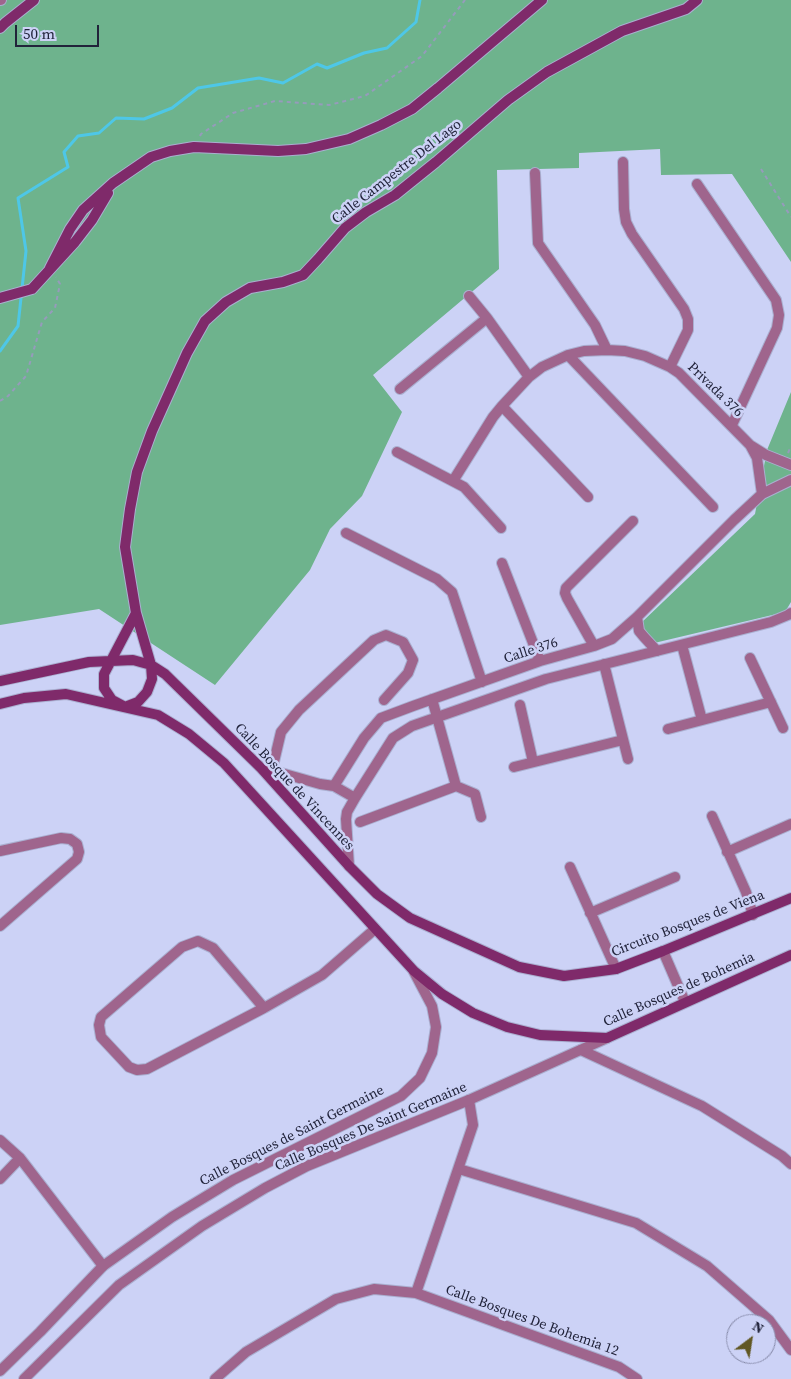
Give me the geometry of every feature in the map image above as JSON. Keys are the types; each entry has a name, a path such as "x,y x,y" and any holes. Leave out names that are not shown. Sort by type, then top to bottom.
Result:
{"main road":[{"path":"0,28 34,0"},
{"path":"2,298 32,289 75,242 92,220 113,183 152,157 170,151 194,147 278,152 306,149 349,139 412,109 542,0"},
{"name":"Calle Campestre Del Lago","path":"125,707 138,702 147,692 152,679 151,665 136,613 125,546 137,472 156,422 187,353 205,321 226,302 250,288 283,282 303,274 345,228 366,212 395,195 508,100 547,72 622,31 686,9 697,0"},
{"path":"125,707 112,700 104,688 104,674 136,613"},
{"name":"Calle Bosque de Vincennes","path":"0,681 89,662 133,660 151,665 165,674 267,769 349,866 377,894 410,918 518,967 564,976"},
{"path":"0,704 24,698 66,694 158,715 189,734 224,763 414,971"},
{"name":"Circuito Bosques de Viena","path":"564,976 616,968 664,951 791,898"},
{"name":"Calle Bosques de Bohemia","path":"414,971 442,994 473,1014 507,1027 540,1035 607,1038 791,955"}],"street":[{"path":"623,162 626,222 632,234 684,309 688,320 688,330 670,367"},
{"path":"535,173 538,243 595,325 607,350"},
{"path":"697,184 776,300 779,314 777,328 732,425"},
{"path":"469,296 529,377"},
{"path":"400,389 487,318"},
{"name":"Privada 376","path":"453,481 502,406 529,377 542,367 584,351 625,351 645,356 670,367 679,373 750,445"},
{"path":"568,356 713,507"},
{"path":"502,406 588,497"},
{"path":"750,445 766,455 791,465"},
{"path":"750,445 757,458 762,494"},
{"path":"397,452 464,487 501,528"},
{"name":"Calle 376","path":"334,786 364,738 381,718 540,661 612,639 637,618 762,494 791,480"},
{"path":"594,646 567,598 566,588 633,521"},
{"path":"346,534 437,580 452,592 482,682"},
{"path":"502,563 540,661"},
{"path":"349,866 346,815 393,738 412,726 546,680 771,622 791,612"},
{"path":"637,618 639,631 657,651"},
{"path":"355,798 334,786 320,784 267,769 281,732 299,710 374,640 386,635 403,642 413,660 408,673 384,700"},
{"path":"682,645 702,720"},
{"path":"750,658 783,728"},
{"path":"604,664 628,759"},
{"path":"432,699 456,786"},
{"path":"668,729 771,702"},
{"path":"520,705 533,762"},
{"path":"514,766 623,740"},
{"path":"360,822 456,786 476,794 481,817"},
{"path":"712,816 746,892 753,915"},
{"path":"727,852 791,824"},
{"path":"0,851 61,838 70,839 77,844 79,852 77,859 0,926"},
{"path":"570,867 616,968"},
{"path":"590,913 675,877"},
{"path":"264,1008 213,948 198,941 182,947 101,1017 99,1025 101,1037 130,1068 137,1070 147,1069 264,1008 322,974 374,929"},
{"path":"664,951 685,1002"},
{"name":"Calle Bosques de Saint Germaine","path":"0,1371 103,1266 172,1217 233,1180 401,1096 420,1078 432,1053 436,1027 432,1006 414,971"},
{"name":"Calle Bosques De Saint Germaine","path":"24,1379 119,1285 202,1226 265,1188 307,1166 469,1100 607,1038"},
{"path":"581,1050 702,1106 782,1156 791,1164"},
{"path":"416,1293 473,1125 469,1100"},
{"path":"0,1140 20,1158 103,1266"},
{"path":"0,1179 20,1158"},
{"path":"459,1169 636,1224 707,1266 769,1320 791,1350"},
{"name":"Calle Bosques De Bohemia 12","path":"215,1379 246,1352 336,1299 374,1289 416,1293 619,1367 637,1379"}],"path":[{"path":"194,147 201,134 234,113 276,101 329,104 365,96 422,56 464,0"},
{"path":"761,169 791,216"},
{"path":"0,401 8,396 26,376 42,322 56,308 60,284 50,268"}],"green space":[{"path":"0,0 791,0 791,262 732,174 661,175 660,149 579,153 579,168 497,170 499,269 373,375 402,412 362,496 330,529 310,570 215,685 99,609 0,625"},
{"path":"791,392 791,602 785,612 650,644 641,623 755,514 767,450"}],"waterway":[{"path":"0,351 18,326 26,251 18,198 68,167 64,152 78,136 99,133 116,118 144,119 172,108 198,88 259,78 283,83 317,64 327,68 364,53 387,48 416,22 420,0"}]}
